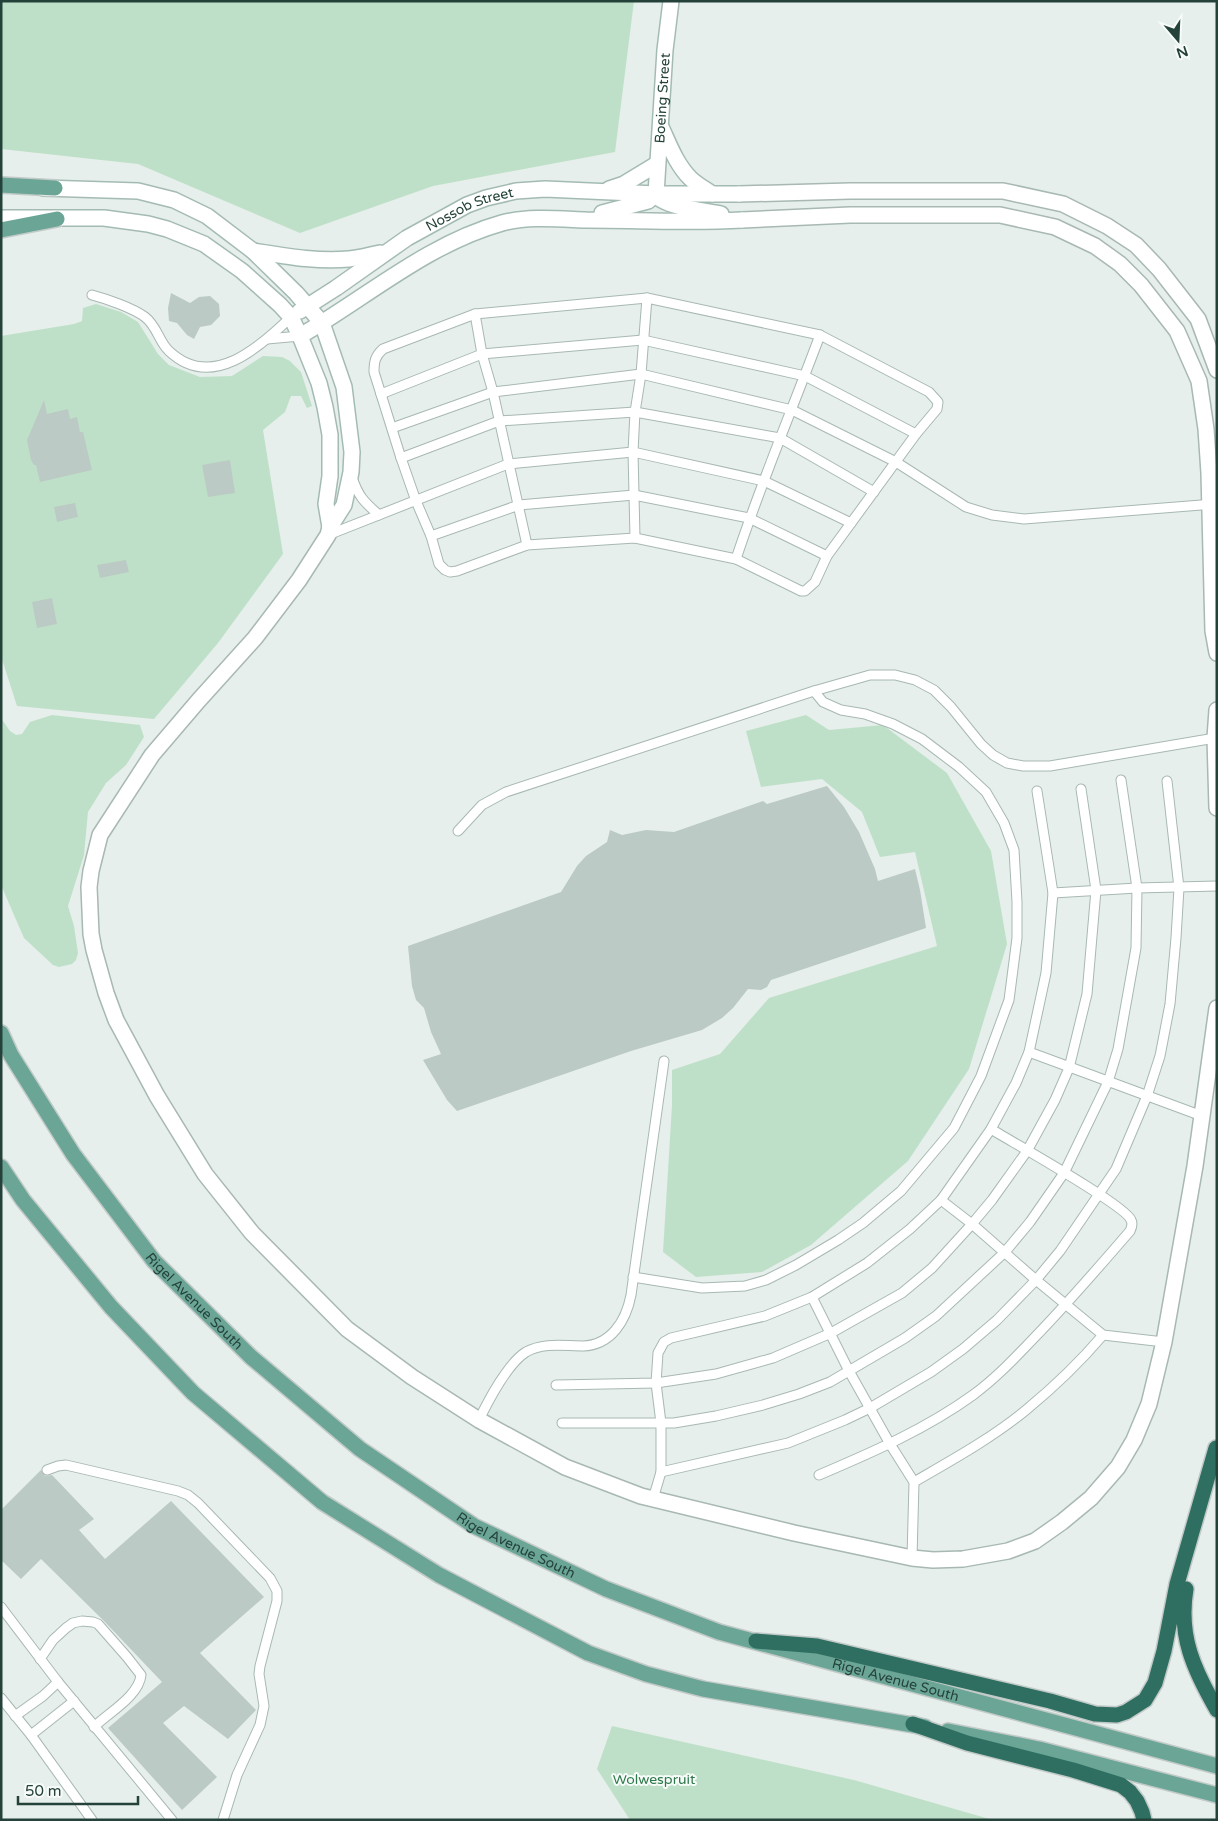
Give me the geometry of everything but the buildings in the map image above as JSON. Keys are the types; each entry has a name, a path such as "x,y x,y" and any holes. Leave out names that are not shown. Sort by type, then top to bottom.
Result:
{"highway":[{"path":"756,1641 817,1646 1040,1699 1095,1714 1117,1715 1126,1712 1145,1700 1155,1683 1164,1651 1177,1584 1216,1446"},
{"path":"1216,1446 1184,1601 1183,1622 1188,1648 1201,1682 1217,1710"},
{"path":"913,1724 967,1743 1073,1770 1121,1785 1137,1801 1144,1820"}],"main road":[{"path":"1,186 55,188"},
{"path":"1,230 57,219"},
{"name":"Rigel Avenue South","path":"1,1034 11,1055 73,1154 154,1261 251,1357 360,1449 474,1526 606,1589 719,1632 1217,1766"},
{"path":"1,1167 23,1200 111,1307 193,1393 322,1502 431,1570 588,1654 646,1674 703,1689 913,1724 1040,1749 1217,1795"}],"street":[{"name":"Boeing Street","path":"656,194 665,50 671,1"},
{"path":"660,126 683,170 690,178 712,194"},
{"path":"600,192 624,184 657,164"},
{"path":"55,188 138,191 174,200 207,216 253,251 322,324 344,387 352,452 351,472 344,505 300,580 255,638 152,755 100,835 89,887 91,934 106,993 123,1034 157,1096 204,1174 252,1233 347,1329 412,1377 479,1420 565,1467 653,1499 794,1533 912,1558 933,1560 962,1559 1008,1551 1035,1540 1062,1522 1091,1498 1118,1467 1134,1440 1150,1404 1164,1342 1194,1166 1217,1008"},
{"name":"Nossob Street","path":"291,317 336,288 387,251 444,217 486,198 532,189 656,194 1003,191 1063,204 1107,226 1136,246 1159,269 1198,319 1217,370"},
{"path":"570,219 632,206 648,201 656,194 659,199 668,203 742,220"},
{"path":"570,219 742,220 850,215 1000,215 1055,227 1095,246 1120,264 1141,285 1177,331 1199,381 1206,429 1213,504 1213,631 1217,653"},
{"path":"1,218 104,218 148,224 186,235 204,244 242,271 291,317 319,382 330,435 330,476 326,504 329,531"},
{"name":"Nossob Street","path":"300,336 442,248 481,230 505,222 570,219"},
{"path":"253,251 306,259 336,260 352,259 387,251"},
{"path":"1217,710 1215,738 1217,808"}],"lane":[{"path":"92,295 112,301 145,317 154,327 162,343 175,357 198,367 224,366 268,339 291,317"},
{"path":"635,538 635,412 641,374 647,298"},
{"path":"647,298 820,335 929,392 938,402 937,409 916,434 827,556 815,582 805,591 799,590 736,559 635,538 527,545 450,572 439,564 431,536 401,458 374,372 374,364 376,355 382,349 475,314 647,298"},
{"path":"475,314 482,354 493,392 527,545"},
{"path":"736,559 749,518 820,335"},
{"path":"268,339 300,336"},
{"path":"381,394 482,354 643,340 805,376 916,434"},
{"path":"392,428 493,392 641,374 792,410 896,462 966,507 992,515 1024,519 1213,504"},
{"path":"401,458 499,421 635,412 780,438 874,492"},
{"path":"329,531 379,515 508,464 634,452 764,481 851,523"},
{"path":"351,472 356,489 364,503 379,515"},
{"path":"431,536 519,505 634,495 749,518 827,556"},
{"path":"458,831 482,805 506,792 814,691 870,675 895,675 915,680 934,690 993,755 1007,763 1023,766 1050,766 1215,738"},
{"path":"633,1277 702,1288 745,1286 766,1280 796,1265 863,1223 901,1191 954,1128 981,1076 1009,1000 1017,938 1018,902 1014,850 1004,823 986,792 959,767 922,740 893,724 865,714 841,710 822,702 814,691"},
{"path":"562,1423 661,1423 716,1416 799,1394 830,1382 905,1338 936,1316 1005,1252 1030,1222 1064,1173 1108,1082 1118,1049 1136,948 1136,888 1121,780"},
{"path":"661,1472 788,1443 870,1408 930,1372 963,1349 997,1320 1036,1280 1060,1251 1116,1169 1147,1096 1160,1056 1170,1004 1178,888 1167,781"},
{"path":"556,1385 656,1383 716,1374 773,1358 831,1333 902,1293 932,1268 972,1224 992,1200 1027,1151 1070,1068 1087,994 1096,890 1081,789"},
{"path":"653,1499 661,1472 661,1423 656,1383 658,1353 664,1342 671,1338 765,1316 812,1297 867,1263 910,1229 941,1200 991,1129 1016,1083 1029,1052 1046,973 1053,893 1038,791"},
{"path":"1053,893 1217,886"},
{"path":"1029,1052 1202,1116"},
{"path":"479,1420 493,1392 519,1357 528,1351 556,1345 593,1345 614,1333 628,1309 664,1061"},
{"path":"819,1474 890,1444 973,1395 1007,1366 1067,1304 1132,1227 1130,1217 1100,1194 991,1129"},
{"path":"941,1200 1103,1334 1164,1342"},
{"path":"812,1297 849,1371 890,1444 914,1482 912,1558"},
{"path":"914,1482 974,1446 1026,1410 1082,1359 1103,1334"},
{"path":"47,1470 66,1465 188,1495 270,1578 277,1591 277,1602 259,1674 264,1706 260,1725 237,1775 223,1820"},
{"path":"1,1607 94,1727 172,1820"},
{"path":"40,1659 53,1640 62,1631 73,1623 82,1621 98,1624 127,1656 141,1675 140,1682 132,1694 94,1727"},
{"path":"15,1716 43,1696 58,1682"},
{"path":"1,1698 31,1734 92,1820"},
{"path":"31,1734 74,1701"}],"green space":[{"path":"1,1 634,1 615,152 433,186 300,233 138,164 1,149"},
{"path":"96,304 121,312 138,322 158,354 169,365 200,377 232,376 263,356 282,357 290,361 301,372 312,406 307,408 301,396 291,396 285,412 263,430 283,554 218,643 154,719 17,706 1,656 1,336 74,324 82,321 83,308"},
{"path":"52,715 140,725 144,737 126,765 106,783 88,812 84,855 68,906 74,926 78,953 76,960 72,964 59,967 53,965 24,938 1,885 1,718 10,731 16,735 22,734 30,722"},
{"path":"806,715 829,730 883,725 947,773 991,851 1007,944 969,1069 908,1161 811,1245 762,1272 696,1277 663,1252 672,1105 672,1070 720,1054 769,998 937,946 915,852 880,857 862,812 822,779 761,787 746,731"},
{"name":"Wolwespruit","path":"612,1726 854,1780 993,1820 630,1820 597,1769"}]}
